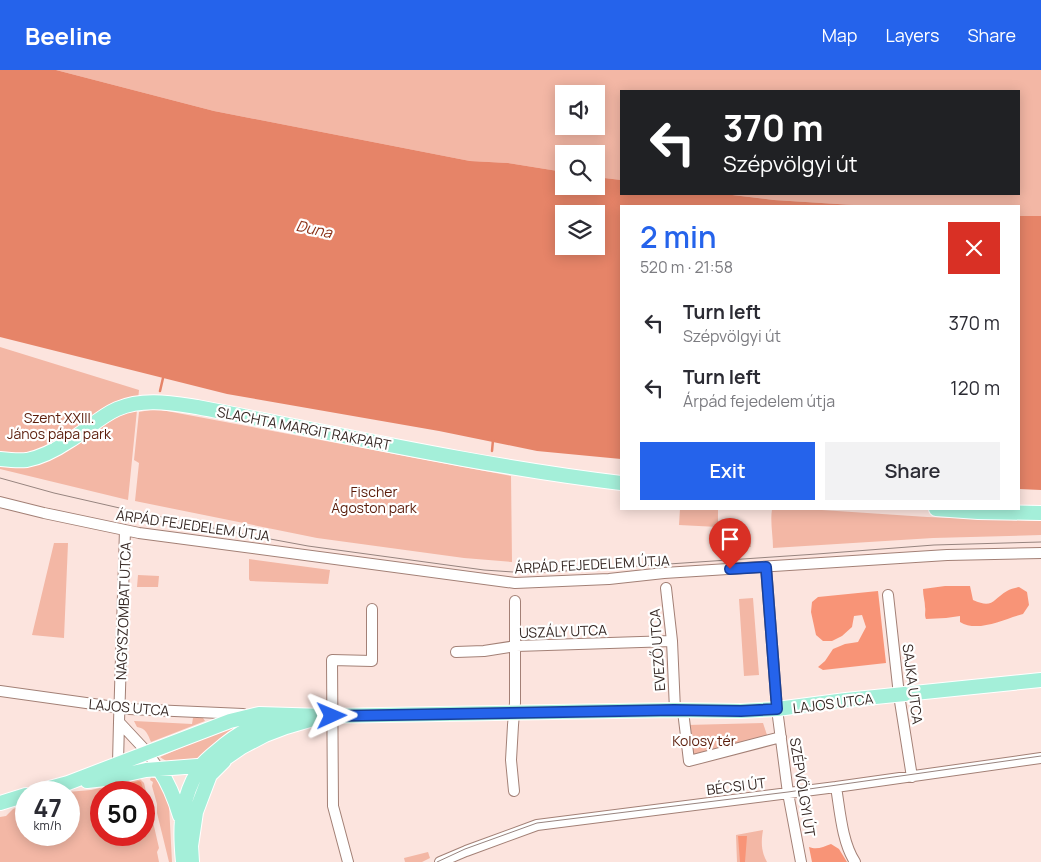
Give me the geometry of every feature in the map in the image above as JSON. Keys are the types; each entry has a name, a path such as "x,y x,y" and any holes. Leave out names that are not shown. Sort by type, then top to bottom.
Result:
{"main road":[{"name":"SLACHTA MARGIT RAKPART","path":"0,459 18,460 34,458 70,441 103,416 118,409 148,402 164,402 471,460 582,478 620,482"},
{"path":"950,510 1041,513"},
{"name":"LAJOS UTCA","path":"73,781 230,722 259,714 328,716 741,711 777,709 1041,680"},
{"path":"181,822 186,796 201,766 232,738 247,729 272,719 294,715"},
{"name":"LAJOS UTCA","path":"226,758 266,734 286,726 328,716"},
{"path":"80,782 138,772 210,765 226,758"},
{"path":"192,862 191,846 196,812 210,775 226,758"},
{"path":"166,769 181,822 183,862"},
{"path":"0,803 15,798"}],"street":[{"name":"ÁRPÁD FEJEDELEM ÚTJA","path":"0,502 139,533 515,583 609,579 664,573 947,556 1041,553"},
{"name":"NAGYSZOMBAT UTCA","path":"118,763 125,530"},
{"name":"SZÉPVÖLGYI ÚT","path":"766,567 777,709 788,793 801,862"},
{"name":"EVEZŐ UTCA","path":"666,588 679,711"},
{"name":"SAJKA UTCA","path":"888,595 899,695 912,777"},
{"path":"514,792 511,760 515,699 515,601"},
{"path":"348,862 333,806 328,716 332,660 372,661 372,609"},
{"name":"USZÁLY UTCA","path":"456,652 484,651 516,646 672,641"},
{"name":"LAJOS UTCA","path":"0,691 119,708 175,712 259,714"},
{"path":"679,711 689,761 781,737"},
{"path":"119,722 166,769"},
{"name":"BÉCSI ÚT","path":"440,862 537,825 912,777 1041,758"},
{"path":"836,787 845,840 855,862"}],"green space":[{"path":"56,70 1041,70 1041,216 1020,216 1020,205 853,205 774,200 732,195 1020,195 1020,90 620,90 620,180 605,178 605,145 555,145 555,171 508,163 470,161 214,111"},
{"name":"Szent XXIII. János pápa park","path":"0,347 139,390 128,500 0,469"},
{"name":"Fischer Ágoston park","path":"156,409 511,476 512,562 464,558 317,538 135,501 139,463 134,460 139,412"},
{"path":"680,510 718,510 718,527 679,525"},
{"path":"772,510 822,510 927,517 1041,521 1041,535 933,538 773,548"},
{"path":"728,533 748,539 751,541 751,547 726,549 725,535"},
{"path":"54,543 68,543 64,638 32,635"},
{"path":"249,559 330,570 328,584 250,581"},
{"path":"138,575 159,576 158,587 137,587"},
{"path":"753,598 759,675 744,676 739,599"},
{"path":"193,718 203,718 205,721 151,742 146,732 137,727 134,721 192,724"},
{"name":"Kolosy tér","path":"763,723 768,738 694,758 687,725"},
{"path":"229,727 233,728 233,730 202,757 187,762 172,763 160,757"},
{"path":"151,777 158,779 167,797 172,862 169,862 157,813 155,781 150,780"},
{"path":"90,790 90,846 155,846 155,831 159,848 157,852 159,862 0,862 0,817 6,816 15,808 15,846 80,846 80,791"},
{"path":"763,830 762,846 767,862 737,862 736,835"},
{"path":"428,852 430,858 422,862 405,862 404,858"}],"shaded area":[{"path":"945,586 970,586 973,600 985,604 992,602 1008,590 1019,587 1027,592 1029,605 1023,614 983,626 967,625 960,622 960,616 926,619 923,589"},
{"path":"878,591 886,663 823,670 818,667 825,661 833,649 845,644 858,642 866,627 862,615 854,616 852,627 842,636 832,641 823,641 816,635 811,612 812,602 818,597"},
{"path":"738,836 747,836 745,862 740,862"},
{"path":"831,844 839,849 847,862 812,862 809,847 817,848"}],"water":[{"name":"Duna","path":"0,70 56,70 214,111 470,161 508,163 555,171 555,195 605,195 605,178 620,180 620,195 732,195 774,200 853,205 620,205 620,459 537,451 439,431 227,394 0,337"},
{"path":"1020,216 1041,216 1041,490 1020,489"}],"waterway":[{"path":"160,391 163,378"},
{"path":"492,451 493,440"}],"tram line":[{"path":"0,478 124,509 308,546 484,570 513,572 550,572 934,545 1041,542"},
{"path":"437,862 465,849 537,823 788,792 1041,756"}],"route":[{"path":"332,716 674,710 694,712 777,709 766,567 730,569"}]}
